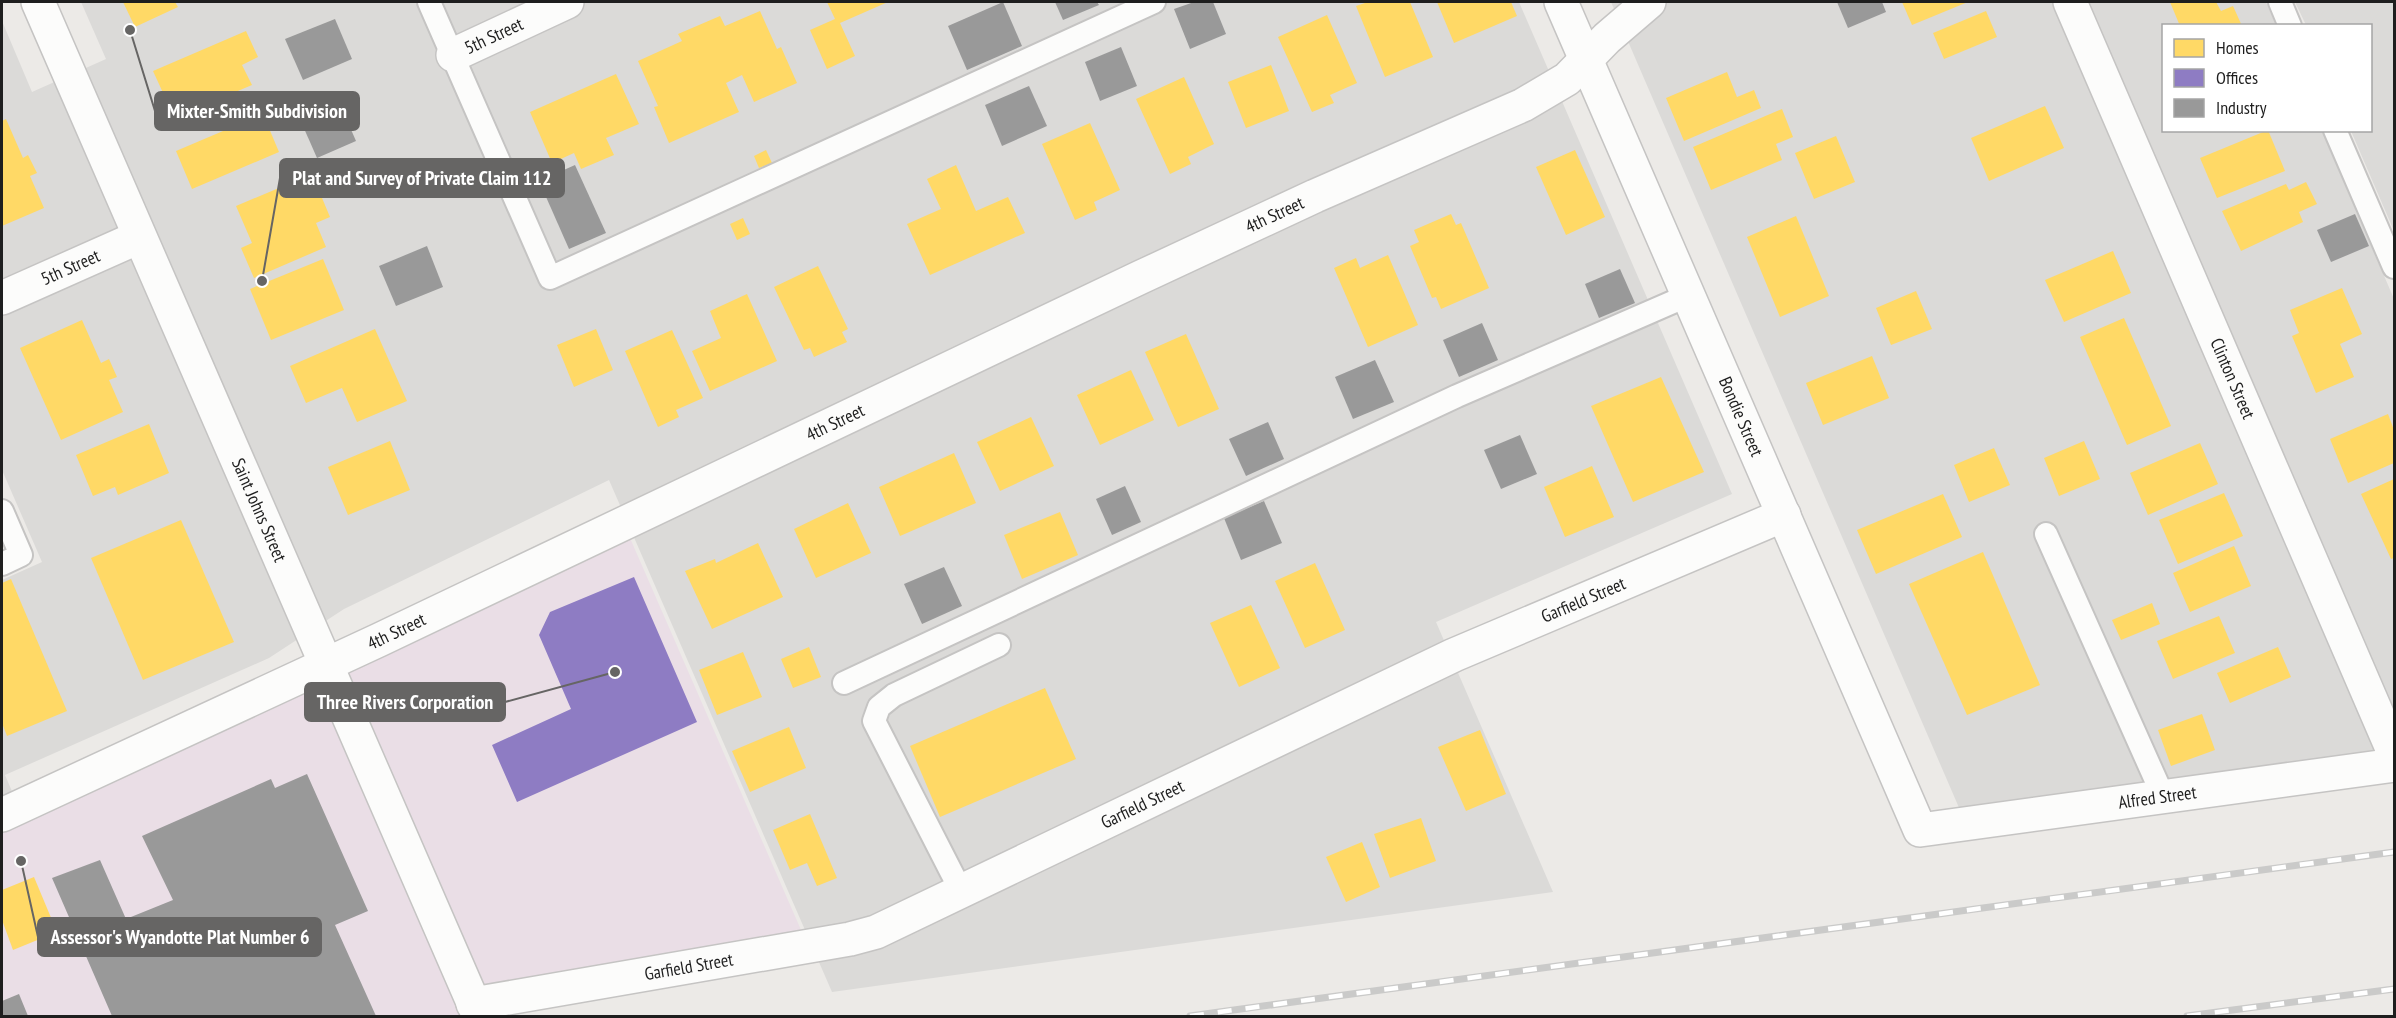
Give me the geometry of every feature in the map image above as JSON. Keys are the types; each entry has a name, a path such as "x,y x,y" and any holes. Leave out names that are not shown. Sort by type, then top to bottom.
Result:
{"street":[{"name":"Saint Johns Street","path":"38,2 476,1010"},
{"name":"5th Street","path":"453,55 567,2"},
{"name":"Bondie Street","path":"1561,2 1920,830"},
{"name":"4th Street","path":"2,814 326,665 1141,277 1315,196 1523,105 1567,79 1649,2"},
{"name":"Clinton Street","path":"2070,2 2394,753"},
{"name":"5th Street","path":"2,298 139,237"},
{"name":"Garfield Street","path":"476,1010 850,939 876,932 1454,655 1784,515"},
{"name":"Alfred Street","path":"1920,830 2394,765"}],"lane":[{"path":"429,2 550,278 1154,2"},
{"path":"2280,2 2289,24"},
{"path":"2336,132 2394,267"},
{"path":"844,683 1446,401 1689,295"},
{"path":"2,511 21,555 2,564"},
{"path":"2046,534 2163,796"},
{"path":"961,891 874,721 879,707 894,695 999,645"}],"shaded area":[{"path":"81,2 1519,2 1732,494 1436,622 1553,892 832,992 609,480 344,609 269,658 5,775 108,1016 2,946 2,580 42,562 2,470 2,21 32,92 106,59"},
{"path":"1611,2 2266,2 2276,24 2162,24 2162,132 2322,132 2394,299 2394,750 1960,810"},
{"path":"2295,2 2394,2 2394,231 2351,132 2372,132 2372,24 2306,24"},
{"path":"623,522 808,946 479,1016 2,1016 2,815"}],"building: Homes":[{"path":"123,2 175,2 178,7 135,27"},
{"path":"827,2 888,2 840,23 855,56 827,69 810,30 835,19"},
{"path":"1368,2 1410,2 1433,57 1385,77 1356,6"},
{"path":"1437,2 1511,2 1517,16 1454,43"},
{"path":"1902,2 1968,2 1912,25"},
{"path":"2170,2 2216,2 2221,11 2233,6 2241,24 2179,24"},
{"path":"760,11 777,49 781,47 797,83 754,102 742,75 726,83 739,112 669,143 654,107 658,106 638,61 682,41 678,34 720,16 725,26"},
{"path":"1986,11 1997,37 1944,59 1933,33"},
{"path":"1327,15 1357,83 1330,95 1334,103 1312,112 1278,37"},
{"path":"246,31 258,57 242,65 252,85 167,121 157,98 164,95 153,71"},
{"path":"1271,65 1289,111 1246,128 1228,82"},
{"path":"1727,72 1737,97 1754,90 1761,108 1684,141 1666,98"},
{"path":"616,74 639,124 606,138 614,155 581,169 574,153 552,163 530,112"},
{"path":"1184,77 1214,144 1188,157 1191,164 1170,174 1136,99"},
{"path":"2045,106 2064,148 1989,181 1971,138"},
{"path":"1782,109 1793,137 1776,144 1782,160 1711,190 1693,147"},
{"path":"263,114 279,152 192,189 176,151"},
{"path":"6,119 23,158 28,155 37,173 30,176 44,208 2,226 2,121"},
{"path":"1090,123 1120,190 1094,202 1097,210 1075,220 1042,144"},
{"path":"2263,132 2269,132 2285,171 2217,198 2200,158"},
{"path":"1836,136 1855,182 1814,199 1795,153"},
{"path":"766,150 772,163 759,168 754,156"},
{"path":"1575,150 1605,217 1566,235 1536,167"},
{"path":"956,165 976,211 1008,197 1025,233 930,275 907,224 941,209 927,179"},
{"path":"312,174 330,217 316,223 326,247 254,278 241,248 252,243 236,206"},
{"path":"2306,182 2317,204 2299,212 2303,222 2241,251 2222,211 2286,184 2289,190"},
{"path":"1451,214 1456,225 1461,223 1489,288 1441,309 1436,297 1432,298 1410,246 1419,242 1414,230"},
{"path":"1796,216 1829,296 1780,317 1747,237"},
{"path":"743,218 750,234 737,240 730,224"},
{"path":"2113,251 2131,293 2064,322 2045,280"},
{"path":"1388,255 1418,325 1368,347 1334,268 1356,258 1360,268"},
{"path":"323,259 344,310 271,340 250,289"},
{"path":"818,266 848,329 842,332 847,342 814,357 810,348 804,350 774,287"},
{"path":"2342,288 2362,334 2340,344 2354,377 2316,393 2292,336 2299,333 2290,310"},
{"path":"1916,291 1932,329 1891,345 1876,308"},
{"path":"747,294 777,361 710,391 692,351 721,338 710,311"},
{"path":"2124,318 2171,426 2127,445 2080,337"},
{"path":"82,320 101,363 109,359 117,377 109,380 123,412 61,440 20,348"},
{"path":"375,329 407,401 357,422 342,388 306,403 290,366"},
{"path":"596,329 613,370 574,387 557,345"},
{"path":"672,330 703,398 676,410 679,417 658,427 625,351"},
{"path":"1186,334 1219,409 1178,427 1145,352"},
{"path":"1872,356 1889,398 1823,425 1806,383"},
{"path":"1131,370 1154,420 1100,445 1077,395"},
{"path":"1661,377 1704,472 1633,502 1591,406"},
{"path":"2388,414 2394,430 2394,463 2348,483 2330,439"},
{"path":"1031,417 1054,466 1000,491 977,442"},
{"path":"149,424 169,473 118,495 115,487 93,496 76,455"},
{"path":"390,441 410,490 348,515 328,467"},
{"path":"2084,441 2100,479 2059,496 2044,458"},
{"path":"2200,443 2218,484 2148,515 2130,473"},
{"path":"1994,448 2010,485 1969,502 1954,465"},
{"path":"954,453 976,503 900,536 879,487"},
{"path":"1592,466 1614,517 1565,537 1544,487"},
{"path":"2394,479 2394,558 2391,559 2361,494"},
{"path":"2224,493 2243,536 2178,564 2159,520"},
{"path":"1943,494 1962,537 1876,574 1857,530"},
{"path":"848,503 871,553 816,578 794,529"},
{"path":"1060,512 1078,555 1022,579 1004,535"},
{"path":"181,520 234,642 143,680 91,558"},
{"path":"758,543 783,597 712,629 685,571 715,559 716,563"},
{"path":"2234,546 2251,586 2190,612 2173,573"},
{"path":"1983,552 2040,685 1967,715 1909,584"},
{"path":"1315,563 1345,630 1305,648 1275,581"},
{"path":"11,579 67,711 7,736 2,723 2,583"},
{"path":"2152,603 2160,624 2121,640 2112,620"},
{"path":"1251,605 1280,668 1239,687 1210,623"},
{"path":"2219,616 2235,653 2173,679 2157,641"},
{"path":"809,647 821,677 793,688 781,659"},
{"path":"2278,647 2291,677 2230,703 2217,673"},
{"path":"743,652 762,697 717,715 699,670"},
{"path":"1045,688 1076,759 940,817 910,746"},
{"path":"2202,714 2215,750 2171,766 2158,730"},
{"path":"789,727 806,768 750,792 732,751"},
{"path":"1480,730 1506,794 1466,811 1438,747"},
{"path":"810,814 837,878 817,886 807,863 790,870 773,830"},
{"path":"1421,818 1436,861 1390,878 1374,834"},
{"path":"1362,842 1380,887 1346,902 1326,857"},
{"path":"34,877 57,932 13,950 2,920 2,890"}],"building: Offices":[{"path":"634,577 697,722 517,802 492,745 571,709 539,635 550,612"}],"building: Industry":[{"path":"1003,2 1022,46 967,70 948,26"},
{"path":"1055,2 1097,2 1099,5 1063,20"},
{"path":"1194,2 1213,2 1226,34 1190,49 1174,9"},
{"path":"1837,2 1882,2 1886,12 1848,28"},
{"path":"335,19 352,59 303,80 285,39"},
{"path":"1121,47 1137,86 1100,101 1085,62"},
{"path":"1029,86 1047,126 1002,146 985,105"},
{"path":"338,100 356,141 317,158 299,117"},
{"path":"575,165 606,233 569,249 539,181"},
{"path":"2355,214 2369,246 2331,262 2317,230"},
{"path":"427,246 443,287 396,306 379,266"},
{"path":"1620,269 1635,303 1599,318 1585,284"},
{"path":"1482,323 1498,360 1459,377 1443,340"},
{"path":"1375,360 1394,402 1353,419 1335,377"},
{"path":"1268,422 1284,459 1246,476 1229,439"},
{"path":"1520,435 1537,474 1501,489 1484,450"},
{"path":"1125,486 1141,522 1112,535 1096,499"},
{"path":"1264,501 1282,543 1241,560 1224,518"},
{"path":"944,567 962,606 922,624 904,584"},
{"path":"307,774 368,911 335,925 376,1016 112,1016 52,878 100,860 126,919 173,900 142,836 271,779 275,788"},
{"path":"19,994 28,1016 2,1016 2,1001"}],"railway":[{"path":"1190,1016 2394,852"},
{"path":"2187,1016 2394,989"}],"place":[{"name":"Mixter-Smith Subdivision","path":"130,30"},
{"name":"Plat and Survey of Private Claim 112","path":"262,281"},
{"name":"Three Rivers Corporation","path":"615,672"},
{"name":"Assessor's Wyandotte Plat Number 6","path":"21,861"}]}
